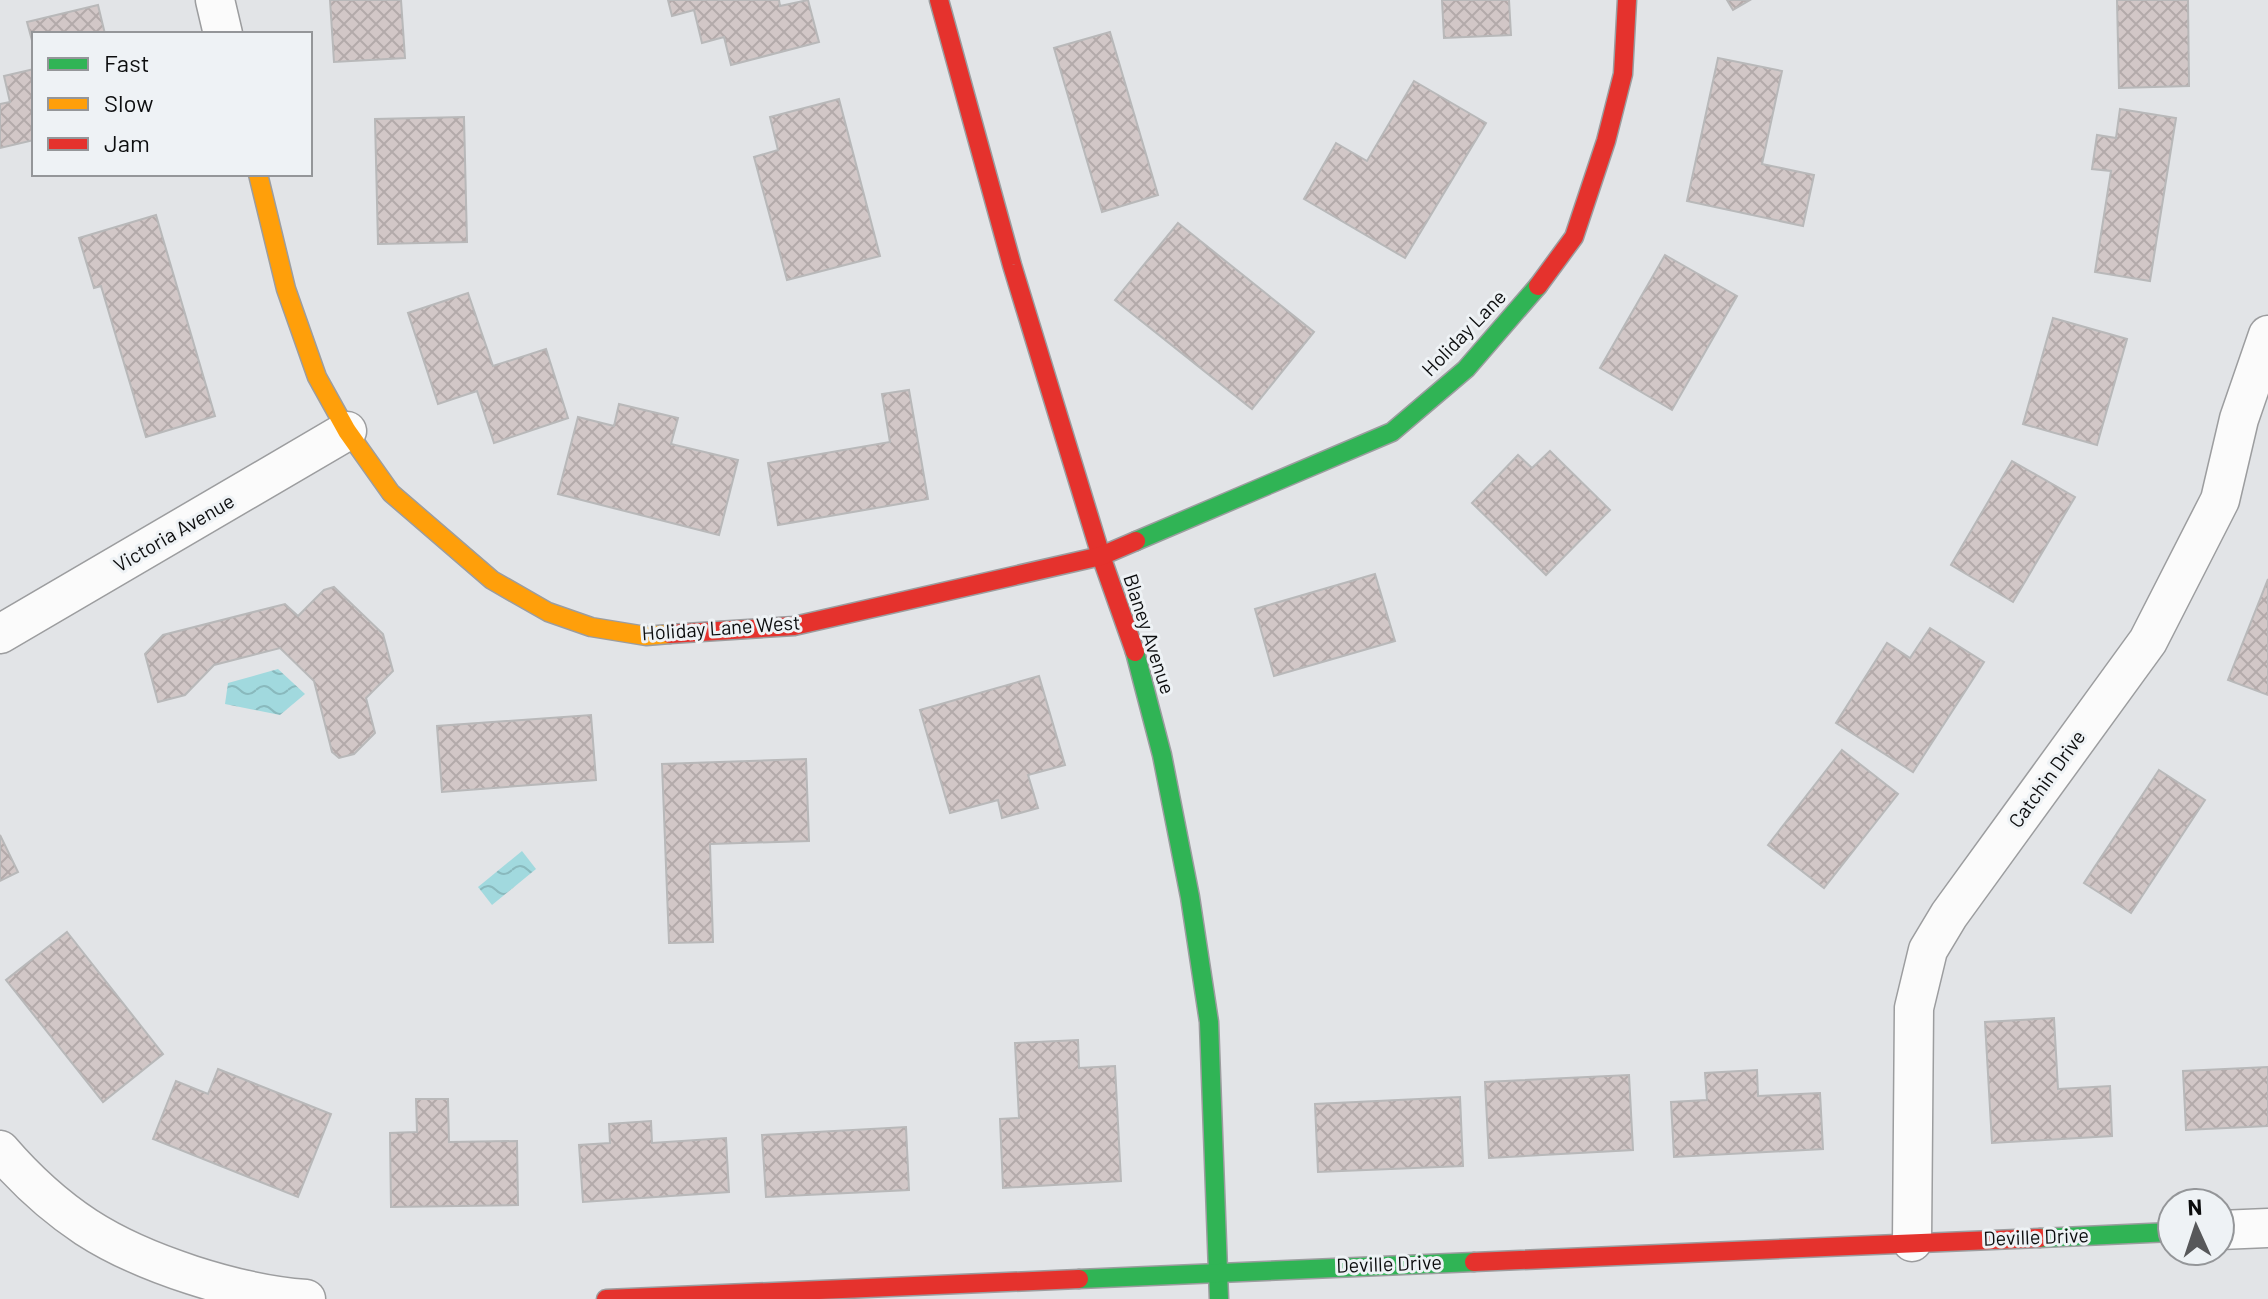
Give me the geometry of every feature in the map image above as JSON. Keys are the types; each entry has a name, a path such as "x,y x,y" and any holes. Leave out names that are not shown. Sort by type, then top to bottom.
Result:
{"street":[{"path":"215,0 223,32"},
{"name":"Blaney Avenue","path":"939,0 1012,265 1101,556 1133,646 1162,755 1190,897 1209,1022 1219,1299"},
{"name":"Holiday Lane","path":"1101,556 1392,432 1466,369 1549,273 1574,237 1606,141 1623,74 1627,0"},
{"name":"Holiday Lane West","path":"258,176 286,289 317,377 347,431 391,493 492,580 548,612 591,627 646,636 794,626 1101,556"},
{"name":"Catchin Drive","path":"1912,1242 1914,1008 1928,950 1949,915 2148,641 2220,500 2254,424 2268,335"},
{"name":"Victoria Avenue","path":"0,634 347,431"},
{"path":"0,1150 28,1182 86,1227 153,1261 217,1282 306,1299"},
{"path":"2236,1229 2268,1228"},
{"name":"Deville Drive","path":"606,1299 2156,1233"}],"water":[{"path":"278,669 305,694 280,715 225,704 228,683"},
{"path":"522,851 536,869 492,905 478,887"}],"building":[{"path":"330,0 401,0 405,58 334,62"},
{"path":"668,0 779,0 780,6 808,0 819,42 731,65 724,37 702,43 694,10 672,16"},
{"path":"1442,0 1509,0 1511,35 1444,38"},
{"path":"1727,0 1750,0 1733,10"},
{"path":"2117,0 2188,0 2189,86 2119,88"},
{"path":"98,5 105,32 32,32 32,41 27,22"},
{"path":"1110,32 1158,195 1102,212 1054,48"},
{"path":"1718,58 1782,71 1762,164 1814,175 1803,226 1687,201"},
{"path":"32,69 32,140 0,148 0,104 10,102 4,76"},
{"path":"1414,81 1486,123 1405,258 1304,199 1336,143 1367,161"},
{"path":"839,99 880,256 787,280 754,157 778,150 770,117"},
{"path":"2120,109 2176,118 2150,281 2095,272 2111,171 2092,169 2097,135 2116,138"},
{"path":"464,117 467,242 378,244 375,119"},
{"path":"156,215 215,416 146,437 101,286 94,288 79,238"},
{"path":"1178,223 1314,332 1252,409 1115,300"},
{"path":"1665,255 1737,296 1672,410 1600,368"},
{"path":"468,293 493,366 546,349 568,418 494,443 477,391 438,404 408,313"},
{"path":"2053,318 2127,339 2097,445 2023,424"},
{"path":"909,390 928,499 778,525 768,463 890,442 882,394"},
{"path":"619,404 678,418 671,444 738,460 719,535 558,494 578,417 614,426"},
{"path":"1550,451 1610,510 1546,575 1472,503 1518,455 1532,468"},
{"path":"2012,461 2075,497 2013,602 1951,565"},
{"path":"1375,574 1395,641 1274,676 1255,609"},
{"path":"2268,579 2268,695 2228,680"},
{"path":"334,587 383,634 393,671 366,698 375,733 354,754 339,758 332,752 314,681 280,648 214,665 185,695 158,702 145,654 163,635 285,604 298,616 324,590"},
{"path":"1930,628 1984,662 1913,772 1836,723 1887,643 1910,658"},
{"path":"1039,676 1065,765 1028,775 1038,808 1002,818 998,800 950,813 920,710"},
{"path":"591,715 596,780 442,792 437,726"},
{"path":"1842,750 1898,794 1824,888 1768,845"},
{"path":"806,759 809,841 710,844 713,942 669,943 662,764"},
{"path":"2159,770 2205,800 2131,913 2084,883"},
{"path":"0,835 18,872 0,881"},
{"path":"67,932 163,1054 103,1102 6,980"},
{"path":"2054,1018 2058,1089 2110,1086 2112,1136 1992,1143 1985,1022"},
{"path":"1078,1040 1079,1068 1115,1066 1121,1181 1003,1188 1000,1119 1019,1118 1015,1043"},
{"path":"2268,1067 2268,1126 2186,1130 2183,1071"},
{"path":"218,1069 331,1114 298,1197 153,1139 176,1081 208,1094"},
{"path":"1757,1070 1758,1096 1820,1093 1823,1149 1674,1157 1671,1102 1707,1100 1705,1073"},
{"path":"1629,1075 1633,1150 1489,1158 1485,1082"},
{"path":"1460,1097 1463,1166 1318,1172 1315,1104"},
{"path":"416,1099 448,1099 449,1142 517,1141 518,1205 391,1207 390,1133 417,1132"},
{"path":"651,1121 652,1143 726,1138 729,1192 583,1202 579,1145 610,1143 609,1124"},
{"path":"906,1127 909,1190 766,1197 762,1135"}],"traffic: fast":[{"path":"1136,541 1392,432 1466,369 1538,286"},
{"path":"1135,652 1162,755 1190,897 1209,1022 1219,1299"},
{"path":"2040,1238 2156,1233"},
{"path":"1079,1279 1474,1262"}],"traffic: slow":[{"path":"258,176 286,289 317,377 347,431 391,493 492,580 548,612 591,627 646,636 670,634"}],"traffic: jam":[{"path":"939,0 1012,265 1101,556 1135,652"},
{"path":"1538,286 1574,237 1606,141 1623,74 1627,0"},
{"path":"670,634 794,626 1101,556 1136,541"},
{"path":"1474,1262 2040,1238"},
{"path":"606,1299 1079,1279"}]}
